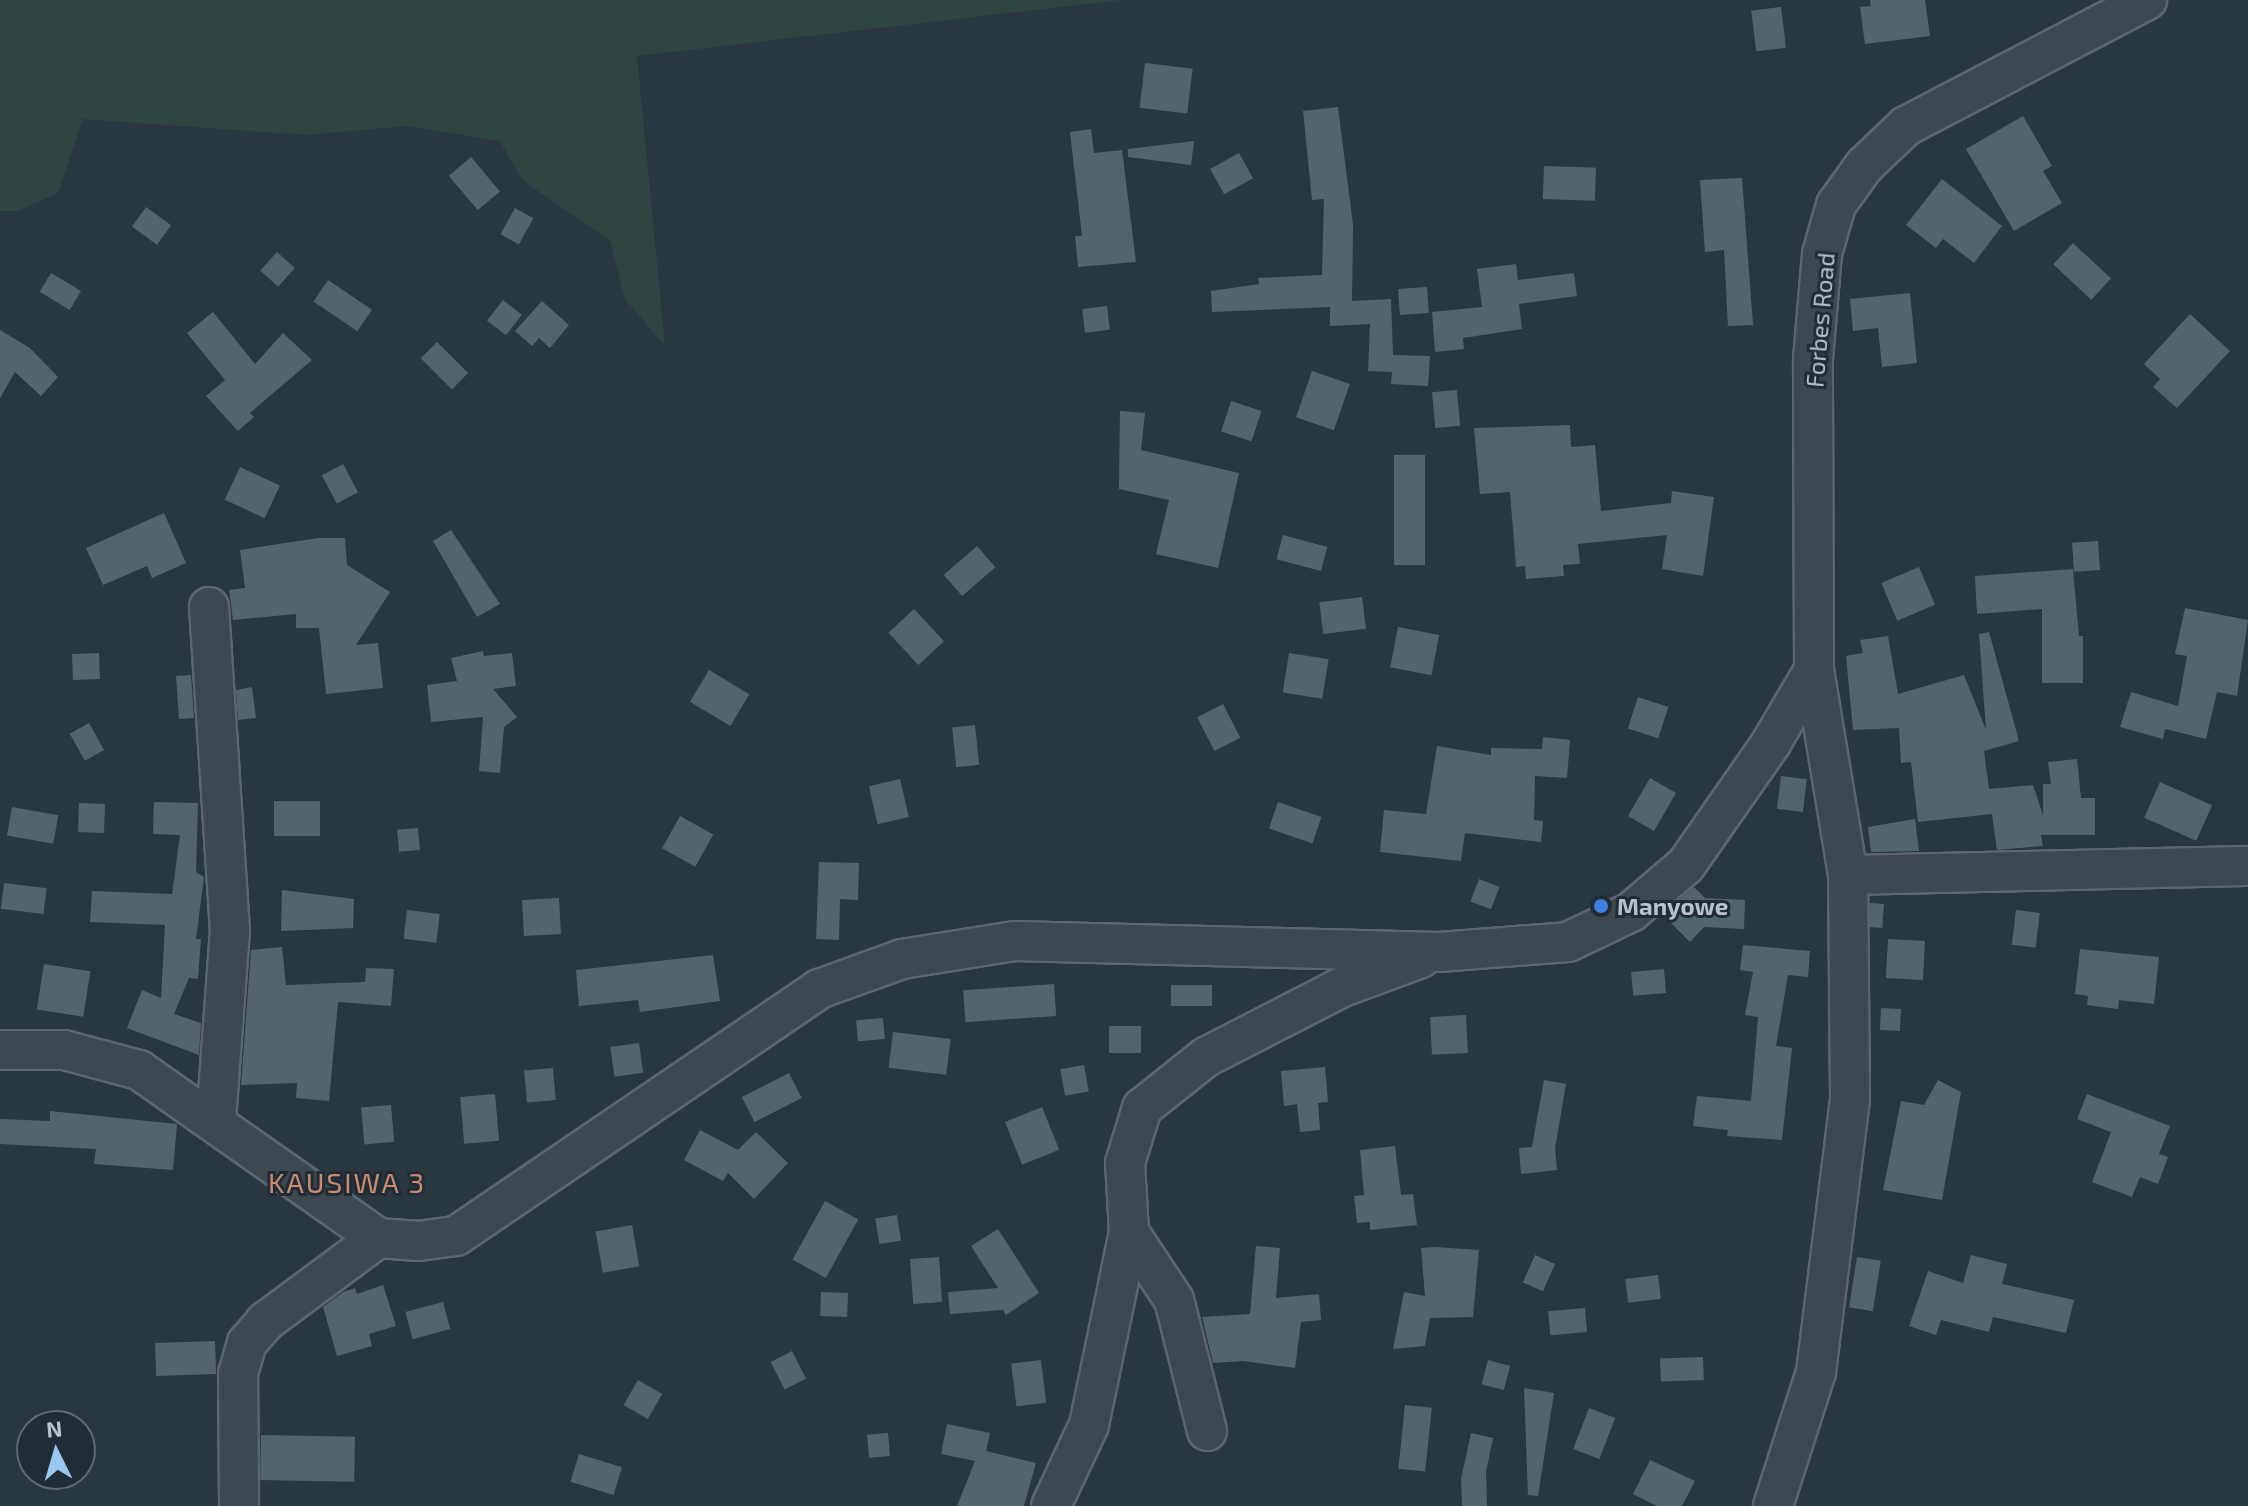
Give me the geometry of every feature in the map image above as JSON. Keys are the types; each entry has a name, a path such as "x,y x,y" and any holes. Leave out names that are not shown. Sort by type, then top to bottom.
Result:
{"street":[{"name":"Forbes Road","path":"1773,1506 1816,1372 1850,1099 1848,875 1814,670 1813,359 1822,254 1836,205 1864,166 1906,126 2147,0"},
{"path":"209,607 230,930 216,1119"},
{"path":"0,1050 64,1050 104,1058 139,1070 216,1119 378,1238 419,1241 456,1236 819,989 902,959 1015,941 1439,952 1568,942 1631,912 1686,865 1771,743 1814,670"},
{"path":"1848,875 2248,866"},
{"path":"1051,1506 1089,1425 1129,1232 1125,1163 1142,1108 1206,1057 1340,988 1439,952"},
{"path":"1129,1232 1174,1300 1207,1431"},
{"path":"239,1506 238,1374 247,1343 265,1322 378,1238"}],"green space":[{"path":"0,0 1122,0 637,56 665,346 625,299 610,241 522,180 500,141 407,126 306,135 83,119 58,193 18,211 0,211"}],"building":[{"path":"1870,0 1925,0 1930,36 1865,44 1860,7 1871,6"},
{"path":"1781,7 1786,48 1756,51 1751,11"},
{"path":"1145,63 1193,69 1187,114 1140,108"},
{"path":"1338,107 1353,225 1352,301 1391,299 1393,355 1430,356 1428,386 1391,384 1392,372 1368,371 1370,324 1330,326 1330,307 1212,312 1211,291 1259,284 1258,278 1322,275 1324,199 1312,200 1303,111"},
{"path":"2023,116 2052,166 2043,171 2062,203 2014,231 1966,149"},
{"path":"1091,129 1094,153 1122,150 1136,262 1078,267 1075,236 1082,236 1070,132"},
{"path":"1194,141 1191,165 1128,157 1128,149"},
{"path":"1239,153 1253,178 1224,194 1210,169"},
{"path":"471,157 500,191 478,210 449,176"},
{"path":"1544,166 1596,168 1595,201 1543,199"},
{"path":"1742,178 1753,325 1728,326 1724,250 1705,252 1700,180"},
{"path":"1942,179 2002,226 1974,263 1943,239 1936,248 1906,225"},
{"path":"146,207 171,225 157,245 132,226"},
{"path":"515,208 533,218 519,244 500,234"},
{"path":"2073,243 2111,278 2091,300 2053,264"},
{"path":"277,252 295,268 278,287 260,271"},
{"path":"1516,264 1518,280 1574,273 1577,296 1519,304 1522,329 1463,338 1464,349 1435,352 1432,312 1482,307 1477,269"},
{"path":"51,273 81,291 70,310 40,292"},
{"path":"328,280 372,310 357,331 313,302"},
{"path":"1427,287 1429,313 1400,315 1398,289"},
{"path":"1910,293 1917,363 1882,367 1878,328 1853,331 1850,299"},
{"path":"503,300 522,315 506,335 487,320"},
{"path":"542,301 569,325 550,348 539,338 532,346 515,331"},
{"path":"1107,306 1110,330 1085,333 1082,309"},
{"path":"213,312 255,364 283,333 312,360 250,413 254,417 238,431 206,396 225,380 187,333"},
{"path":"2190,314 2230,351 2177,408 2153,387 2160,379 2144,364"},
{"path":"0,330 30,348 58,377 41,396 15,372 0,398"},
{"path":"437,342 468,373 452,389 421,358"},
{"path":"1312,371 1350,384 1334,430 1296,417"},
{"path":"1457,390 1460,426 1435,428 1432,392"},
{"path":"1231,401 1261,411 1252,441 1221,431"},
{"path":"1120,411 1145,413 1141,450 1239,473 1218,568 1156,554 1169,500 1119,489"},
{"path":"1570,425 1571,447 1595,445 1601,511 1671,503 1672,491 1714,497 1703,576 1662,569 1667,535 1578,544 1580,564 1563,565 1564,576 1526,579 1525,566 1516,567 1510,492 1480,494 1474,428"},
{"path":"1394,455 1425,455 1425,565 1394,565"},
{"path":"343,464 358,492 337,504 322,475"},
{"path":"240,467 280,486 265,518 225,500"},
{"path":"164,513 186,563 152,578 147,566 103,585 86,548"},
{"path":"451,530 500,604 477,617 433,541"},
{"path":"1283,535 1327,547 1321,571 1277,559"},
{"path":"318,538 345,538 347,565 390,592 356,645 378,643 383,688 326,694 319,628 296,628 296,614 233,620 229,590 245,588 240,550"},
{"path":"2098,541 2100,570 2074,572 2072,543"},
{"path":"977,546 995,567 962,596 944,575"},
{"path":"1919,567 1935,605 1897,621 1881,583"},
{"path":"2073,569 2079,636 2083,636 2083,683 2042,683 2042,609 1977,614 1975,576"},
{"path":"1362,597 1366,629 1323,634 1319,602"},
{"path":"2185,608 2248,620 2237,696 2217,692 2206,739 2165,729 2163,739 2120,727 2131,692 2178,706 2187,656 2175,654"},
{"path":"914,609 944,641 918,665 888,633"},
{"path":"1398,627 1439,635 1431,675 1390,667"},
{"path":"1989,632 2019,741 1984,751 1989,789 2033,785 2043,815 2043,784 2051,784 2048,762 2077,759 2081,798 2095,798 2095,835 2041,835 2043,846 1997,850 1992,814 1918,822 1911,762 1901,763 1899,728 1853,730 1846,656 1863,653 1860,640 1888,636 1898,694 1964,675 1986,730 1979,634"},
{"path":"483,651 484,656 512,653 516,686 493,689 517,717 504,727 500,773 479,771 483,717 431,722 427,685 457,681 451,658"},
{"path":"99,653 100,679 73,680 72,654"},
{"path":"1289,653 1329,659 1322,699 1283,693"},
{"path":"709,670 749,694 730,726 690,702"},
{"path":"191,675 194,718 179,719 176,676"},
{"path":"252,687 256,718 238,720 236,690"},
{"path":"1638,697 1668,707 1658,738 1628,728"},
{"path":"1223,704 1240,738 1214,751 1197,717"},
{"path":"89,723 104,750 85,761 70,734"},
{"path":"975,725 979,765 956,767 952,727"},
{"path":"1543,737 1570,740 1567,778 1535,776 1534,820 1543,821 1541,842 1465,833 1461,861 1380,852 1384,810 1426,814 1437,746 1491,755 1491,748 1542,749"},
{"path":"1781,776 1807,779 1803,812 1777,809"},
{"path":"1650,778 1676,793 1654,831 1628,816"},
{"path":"900,779 909,817 878,824 869,786"},
{"path":"2160,782 2212,805 2196,841 2144,818"},
{"path":"274,801 320,801 320,836 274,836"},
{"path":"154,802 198,803 196,872 204,877 196,939 201,939 198,979 189,978 174,1014 201,1023 199,1055 127,1028 142,990 161,998 165,925 90,922 92,891 172,894 180,835 153,834"},
{"path":"1278,802 1321,817 1312,843 1269,828"},
{"path":"79,803 105,804 104,833 78,832"},
{"path":"12,807 58,815 53,844 7,836"},
{"path":"680,816 713,834 695,867 662,848"},
{"path":"1915,819 1919,851 1871,852 1868,827"},
{"path":"418,828 420,850 399,852 397,830"},
{"path":"819,862 859,863 858,900 840,899 839,940 816,939"},
{"path":"1479,879 1500,887 1491,909 1470,901"},
{"path":"4,883 47,888 44,914 1,909"},
{"path":"1694,887 1705,898 1745,900 1744,929 1704,927 1690,942 1662,914"},
{"path":"282,890 354,899 353,928 281,931"},
{"path":"559,898 561,934 524,936 522,900"},
{"path":"1870,903 1884,904 1882,928 1868,927"},
{"path":"407,910 440,914 436,943 403,939"},
{"path":"2016,910 2040,913 2036,948 2012,945"},
{"path":"1888,939 1925,941 1923,980 1886,978"},
{"path":"1743,945 1810,951 1808,977 1788,975 1776,1046 1792,1048 1782,1140 1727,1136 1728,1130 1693,1126 1697,1096 1751,1101 1758,1017 1745,1015 1753,972 1740,970"},
{"path":"282,947 286,985 365,982 366,968 394,969 391,1006 338,1002 329,1101 296,1098 297,1083 241,1085 251,950"},
{"path":"2080,949 2159,957 2154,1004 2119,1000 2118,1009 2087,1005 2088,996 2075,994"},
{"path":"713,955 720,1001 640,1012 638,1000 579,1006 576,970"},
{"path":"44,964 90,971 83,1017 37,1009"},
{"path":"1664,969 1666,993 1633,996 1631,972"},
{"path":"1054,984 1056,1016 965,1022 963,990"},
{"path":"1171,985 1212,985 1212,1006 1171,1006"},
{"path":"1881,1008 1901,1009 1900,1031 1880,1030"},
{"path":"1466,1015 1468,1053 1432,1055 1430,1017"},
{"path":"883,1018 885,1039 858,1041 856,1020"},
{"path":"1109,1026 1141,1026 1141,1053 1109,1053"},
{"path":"893,1032 951,1039 946,1075 889,1068"},
{"path":"639,1043 643,1073 614,1077 610,1047"},
{"path":"1084,1065 1089,1092 1065,1096 1060,1069"},
{"path":"1325,1067 1328,1102 1318,1103 1320,1130 1300,1132 1297,1104 1284,1106 1281,1071"},
{"path":"553,1068 556,1100 527,1102 524,1071"},
{"path":"789,1073 802,1098 754,1122 742,1097"},
{"path":"1544,1080 1566,1084 1555,1148 1557,1170 1521,1174 1519,1148 1532,1147"},
{"path":"1938,1080 1961,1092 1942,1200 1883,1190 1901,1101 1924,1105"},
{"path":"495,1094 499,1141 464,1144 460,1097"},
{"path":"2087,1094 2170,1126 2159,1154 2168,1157 2158,1184 2140,1177 2132,1197 2092,1182 2111,1132 2077,1119"},
{"path":"391,1105 394,1142 364,1144 361,1108"},
{"path":"1042,1107 1059,1150 1022,1165 1005,1122"},
{"path":"50,1111 177,1124 173,1170 94,1164 96,1149 0,1144 0,1119 50,1121"},
{"path":"700,1130 738,1150 756,1132 788,1163 754,1199 728,1173 723,1181 684,1160"},
{"path":"1395,1146 1401,1195 1413,1194 1417,1225 1370,1230 1370,1222 1357,1223 1354,1196 1364,1195 1360,1150"},
{"path":"825,1201 858,1219 826,1278 793,1260"},
{"path":"897,1215 901,1241 879,1244 875,1218"},
{"path":"632,1225 639,1266 603,1273 596,1231"},
{"path":"998,1229 1039,1293 1006,1315 1003,1310 950,1314 948,1292 998,1288 971,1246"},
{"path":"1256,1246 1280,1248 1276,1298 1319,1294 1321,1320 1301,1322 1295,1368 1243,1361 1213,1363 1202,1317 1250,1314"},
{"path":"1421,1248 1479,1250 1473,1317 1430,1318 1425,1346 1393,1349 1404,1292 1425,1296"},
{"path":"1535,1255 1555,1264 1543,1291 1523,1282"},
{"path":"1971,1255 2007,1264 2002,1284 2074,1300 2066,1333 1993,1317 1989,1332 1941,1320 1936,1335 1909,1326 1928,1271 1963,1283"},
{"path":"939,1257 942,1302 913,1304 910,1259"},
{"path":"1857,1257 1881,1261 1873,1311 1849,1307"},
{"path":"1658,1275 1661,1299 1628,1303 1625,1279"},
{"path":"383,1285 396,1326 369,1334 372,1346 337,1356 323,1307 343,1292 355,1288 357,1294"},
{"path":"821,1292 848,1293 847,1317 820,1316"},
{"path":"443,1302 450,1329 413,1339 405,1312"},
{"path":"1585,1308 1587,1332 1550,1335 1548,1311"},
{"path":"215,1341 216,1374 156,1376 155,1343"},
{"path":"792,1351 806,1379 785,1390 771,1362"},
{"path":"1703,1357 1704,1380 1661,1381 1660,1359"},
{"path":"1041,1360 1046,1403 1016,1406 1011,1364"},
{"path":"1488,1360 1510,1366 1504,1390 1482,1384"},
{"path":"638,1380 662,1394 648,1419 624,1405"},
{"path":"1524,1388 1554,1393 1538,1496 1528,1495"},
{"path":"1405,1405 1432,1408 1425,1471 1398,1469"},
{"path":"1589,1408 1615,1418 1599,1459 1573,1449"},
{"path":"947,1424 990,1433 986,1451 1036,1463 1024,1506 957,1506 975,1461 941,1454"},
{"path":"888,1433 890,1456 869,1458 867,1435"},
{"path":"1471,1433 1493,1438 1486,1472 1487,1506 1462,1506 1461,1479"},
{"path":"261,1435 355,1437 354,1482 260,1480"},
{"path":"579,1454 622,1467 614,1495 571,1482"},
{"path":"1650,1460 1695,1481 1682,1506 1657,1506 1633,1494"}],"place":[{"name":"Manyowe","path":"1601,906"}],"district":[{"name":"KAUSIWA 3","path":"347,1182"}]}
